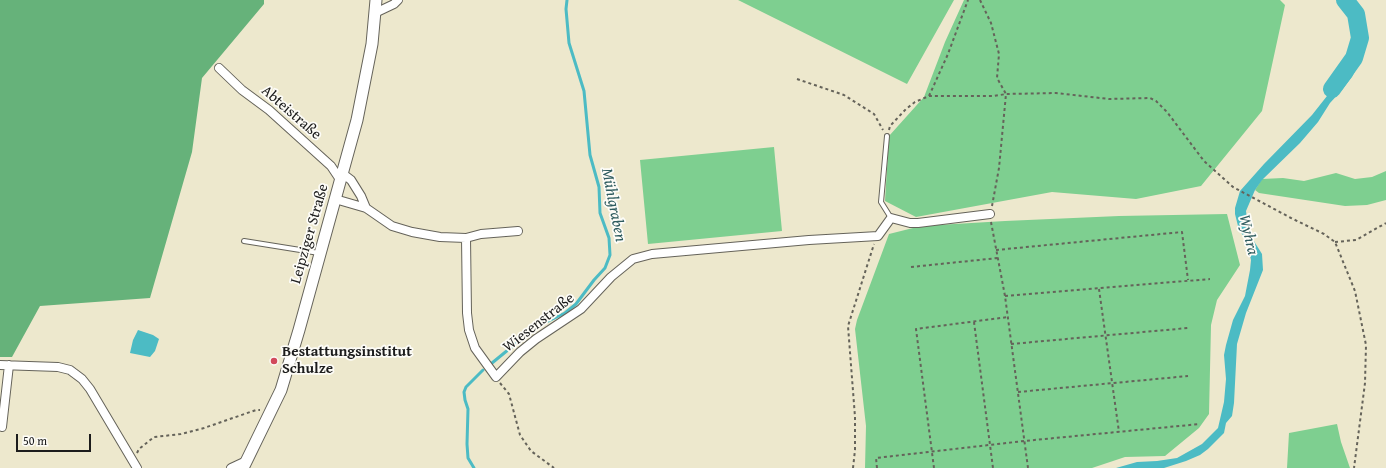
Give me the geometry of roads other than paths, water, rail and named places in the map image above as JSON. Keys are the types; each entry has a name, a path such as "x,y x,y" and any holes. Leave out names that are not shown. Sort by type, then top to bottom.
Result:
{"street":[{"name":"Leipziger Straße","path":"245,465 272,410 289,367 335,199 345,179 371,51 376,0"},
{"path":"375,13 394,4 398,0"},
{"name":"Abteistraße","path":"219,68 242,90 269,110 302,142 345,179"},
{"path":"345,179 361,196 366,208"},
{"path":"335,199 366,208 392,226 412,232 440,237 466,238 481,234 518,231"},
{"path":"891,218 910,223 918,223 990,214"},
{"name":"Wiesenstraße","path":"466,238 467,313 469,330 475,348 496,377 520,352 536,339 582,309 611,277 633,259 652,254 809,240 878,236 891,218"},
{"path":"0,365 47,366 70,370 82,379 90,389 135,465"},
{"path":"2,427 9,365"},
{"path":"232,468 245,465"}],"lane":[{"path":"887,136 881,202 891,218"},
{"path":"244,240 320,253"}],"water":[{"path":"1345,0 1353,0 1365,29 1366,46 1363,56 1352,77 1330,103 1318,122 1300,143 1262,180 1255,190 1246,211 1248,227 1252,238 1262,254 1263,270 1246,313 1237,344 1234,403 1232,416 1226,423 1224,433 1200,455 1186,461 1164,468 1116,468 1137,462 1177,458 1202,444 1218,428 1224,402 1226,379 1224,355 1233,320 1245,296 1251,260 1245,238 1239,230 1235,214 1235,208 1240,191 1312,115 1327,96 1339,77 1351,64 1356,51 1358,31 1356,20"},
{"path":"138,330 153,335 159,339 155,351 150,357 130,353 133,340"}],"waterway":[{"name":"Mühlgraben","path":"492,363 536,327 565,313 576,304 605,268 610,255 609,238 600,213 599,187 590,155 584,91 569,43 566,9 567,0"},
{"name":"Wyhra","path":"1332,89 1354,58 1360,38 1356,14 1345,0"},
{"name":"Mühlgraben","path":"474,468 468,458 468,409 464,392 466,387 483,370"}],"place":[{"name":"Bestattungsinstitut Schulze","path":"274,361"}]}
